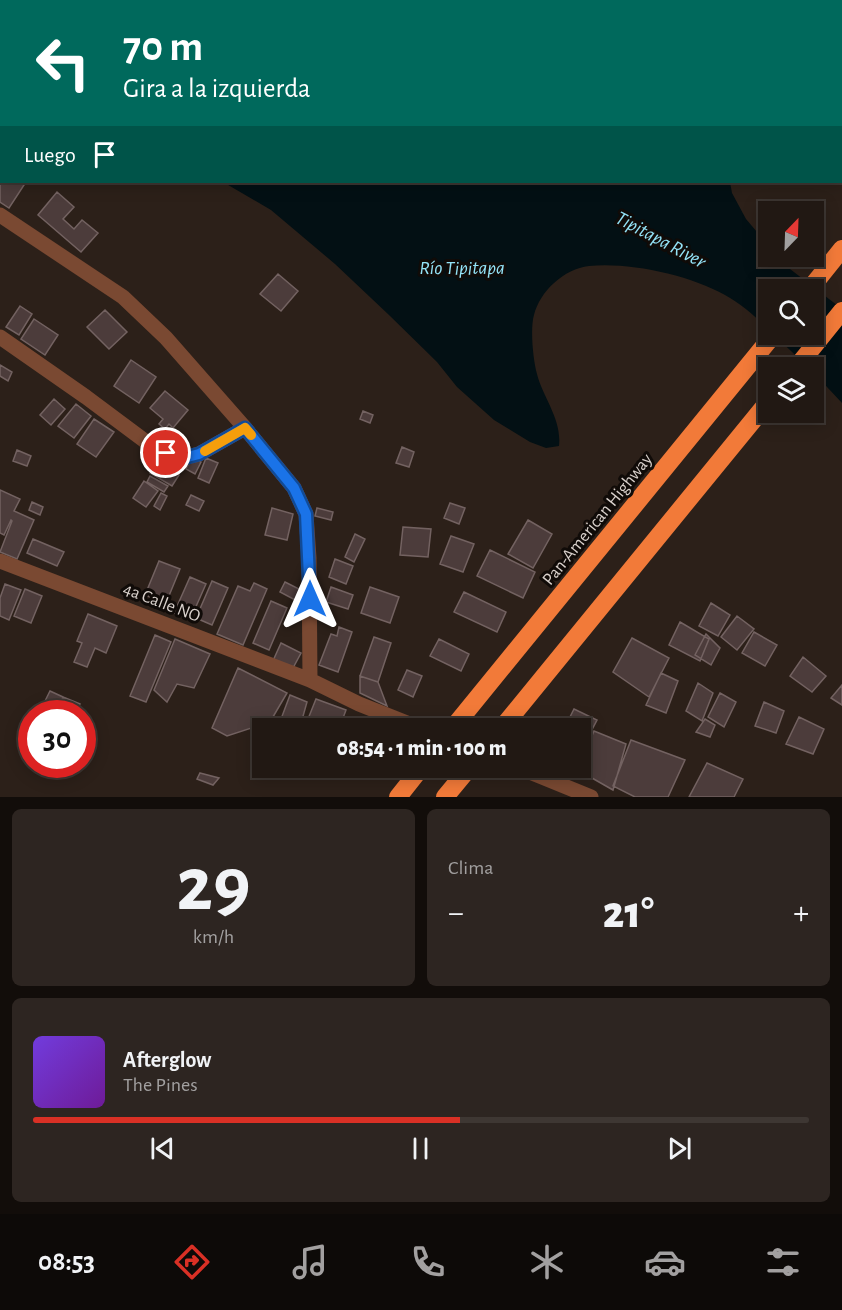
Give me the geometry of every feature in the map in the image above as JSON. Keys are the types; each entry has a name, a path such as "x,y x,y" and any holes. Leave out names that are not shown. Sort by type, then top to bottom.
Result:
{"highway":[{"path":"818,279 842,249"},
{"path":"805,357 842,312"},
{"name":"Pan-American Highway","path":"461,718 766,345"},
{"path":"510,718 758,414"},
{"path":"398,797 413,778"},
{"path":"445,797 461,778"}],"street":[{"path":"0,215 123,297 166,338 294,488 306,514 309,558 310,680"},
{"path":"0,337 153,447 180,459 199,454 245,428"},
{"name":"4a Calle NO","path":"0,561 310,680 394,718"},
{"path":"544,778 591,797"}],"water":[{"name":"Río Tipitapa","path":"225,183 730,183 732,193 746,219 758,233 758,267 788,267 803,279 758,279 758,320 731,298 711,288 659,271 605,265 580,268 562,276 547,290 537,306 533,321 533,353 536,368 555,418 559,436 559,446 546,448 530,442 494,420 457,387 437,362 335,264 271,210"},
{"name":"Río Tipitapa","path":"824,295 842,309 842,403 824,384 824,357 797,357 785,345 824,345"}],"building":[{"path":"0,183 25,183 9,208 0,202"},
{"path":"57,192 74,207 63,219 74,229 82,220 98,233 81,252 38,215"},
{"path":"278,274 298,291 281,311 260,294"},
{"path":"20,306 32,314 19,335 6,327"},
{"path":"105,310 127,332 109,349 87,327"},
{"path":"34,319 58,335 45,355 21,339"},
{"path":"131,360 156,377 139,403 114,386"},
{"path":"0,365 12,372 8,381 0,376"},
{"path":"165,391 188,410 173,428 169,424 165,429 159,424 163,419 150,408"},
{"path":"54,399 65,409 51,425 40,415"},
{"path":"76,404 91,416 74,438 58,426"},
{"path":"363,411 373,415 370,423 360,419"},
{"path":"94,419 114,432 96,457 77,444"},
{"path":"402,447 414,452 409,467 396,463"},
{"path":"17,450 31,456 27,466 13,461"},
{"path":"192,457 201,462 195,474 186,469"},
{"path":"206,458 218,463 209,483 198,478"},
{"path":"156,462 179,475 172,486 150,473"},
{"path":"150,476 168,486 164,492 147,482"},
{"path":"144,481 158,491 146,507 133,498"},
{"path":"0,490 20,499 14,511 34,520 17,559 0,552 12,521 4,535 0,533"},
{"path":"161,493 167,496 160,510 154,506"},
{"path":"191,495 204,501 199,511 186,505"},
{"path":"32,502 43,507 40,515 29,510"},
{"path":"450,503 465,508 459,524 444,518"},
{"path":"272,508 293,514 287,540 265,535"},
{"path":"317,508 333,512 331,520 315,516"},
{"path":"528,520 552,534 533,568 508,554"},
{"path":"403,527 431,529 428,557 400,555"},
{"path":"355,534 365,539 354,562 345,557"},
{"path":"451,536 474,544 463,572 440,564"},
{"path":"33,539 64,552 57,566 27,553"},
{"path":"490,550 535,572 523,598 477,576"},
{"path":"335,559 353,566 346,584 329,577"},
{"path":"159,561 180,569 166,603 145,595"},
{"path":"190,577 206,584 190,620 174,613"},
{"path":"212,581 228,588 212,625 196,618"},
{"path":"285,582 303,591 297,601 280,592"},
{"path":"254,583 267,589 243,645 217,634 238,586 250,591"},
{"path":"5,584 21,590 9,620 0,616 0,598"},
{"path":"331,587 353,595 348,609 326,602"},
{"path":"370,587 399,597 390,623 361,613"},
{"path":"25,589 42,596 31,623 14,616"},
{"path":"464,592 506,612 497,632 454,612"},
{"path":"271,601 287,608 269,650 253,643"},
{"path":"711,603 730,615 718,636 699,626"},
{"path":"88,614 117,626 106,653 95,648 87,667 74,662 82,643 77,641"},
{"path":"737,616 754,629 737,650 721,637"},
{"path":"680,622 709,639 700,661 669,645"},
{"path":"339,627 352,632 338,672 319,665 331,634 337,636"},
{"path":"754,632 777,645 765,666 742,653"},
{"path":"706,634 720,648 711,665 695,655"},
{"path":"155,635 171,642 146,702 130,696"},
{"path":"374,637 391,643 378,682 360,676"},
{"path":"632,638 669,658 649,697 613,672"},
{"path":"175,639 210,654 194,688 177,684 167,702 154,690"},
{"path":"439,639 469,654 461,671 430,656"},
{"path":"281,643 301,653 293,668 272,663"},
{"path":"803,657 826,676 812,692 790,676"},
{"path":"238,668 287,693 272,718 252,718 252,728 227,736 212,728"},
{"path":"407,670 422,676 413,697 398,690"},
{"path":"661,673 678,681 666,713 646,705"},
{"path":"360,676 378,682 387,706 360,693"},
{"path":"698,683 713,693 702,721 686,711"},
{"path":"842,685 842,705 831,698"},
{"path":"50,691 63,697 62,700 46,700"},
{"path":"720,693 736,702 724,727 708,717"},
{"path":"290,695 307,702 303,718 281,718"},
{"path":"316,699 346,710 343,718 308,718"},
{"path":"764,702 784,711 776,733 755,726"},
{"path":"574,709 597,720 591,731 591,718 570,718"},
{"path":"799,717 824,729 813,754 786,744"},
{"path":"705,719 715,725 710,737 696,732"},
{"path":"594,731 626,744 613,790 591,777 591,738"},
{"path":"631,740 685,760 668,797 635,797 613,786"},
{"path":"707,763 743,779 734,797 689,797"},
{"path":"200,773 219,778 213,785 197,779"}],"slow traffic":[{"path":"205,451 245,428 251,435"}],"route":[{"path":"166,453 180,459 199,454 245,428 294,488 306,514 310,599"}],"water label":[{"name":"Tipitapa River","path":"661,239"}]}
